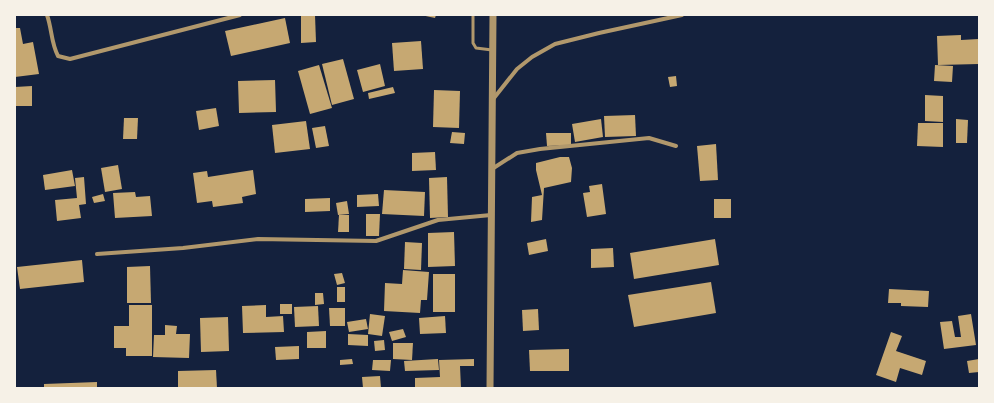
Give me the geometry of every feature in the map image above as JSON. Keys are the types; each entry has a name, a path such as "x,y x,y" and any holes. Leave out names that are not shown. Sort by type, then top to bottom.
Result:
{"street":[{"path":"47,15 50,21 53,46 58,56 70,59 240,15"},
{"path":"490,388 493,15"},
{"path":"492,100 517,69 532,57 555,44 682,15"},
{"path":"492,170 517,153 540,149 649,138 676,146"},
{"path":"97,254 183,248 258,239 376,241 438,220 491,215"}],"lane":[{"path":"473,15 473,43 476,48 493,50"}],"building":[{"path":"301,15 315,15 316,42 301,43"},
{"path":"421,15 436,15 435,18"},
{"path":"285,18 290,43 231,56 225,31"},
{"path":"15,28 20,28 23,44 33,42 39,74 15,77"},
{"path":"961,35 961,40 979,39 979,64 938,65 937,36"},
{"path":"421,41 423,69 394,71 392,43"},
{"path":"343,59 354,99 332,105 322,64"},
{"path":"380,64 385,86 363,92 357,70"},
{"path":"319,65 332,108 310,114 298,71"},
{"path":"935,65 953,66 952,82 934,81"},
{"path":"676,76 677,86 670,87 668,77"},
{"path":"275,80 276,112 239,113 238,81"},
{"path":"32,86 32,106 15,106 15,87"},
{"path":"393,87 395,93 369,99 368,93"},
{"path":"434,90 460,91 459,128 433,127"},
{"path":"925,95 943,96 943,122 925,121"},
{"path":"216,108 219,126 199,130 196,111"},
{"path":"635,115 636,136 605,137 604,116"},
{"path":"124,118 138,118 137,139 123,139"},
{"path":"601,119 603,137 575,142 572,124"},
{"path":"956,119 968,120 967,143 956,143"},
{"path":"306,121 310,149 275,153 272,125"},
{"path":"918,123 943,123 943,147 917,146"},
{"path":"325,126 329,146 316,148 312,128"},
{"path":"452,132 465,133 464,144 450,143"},
{"path":"546,133 571,133 571,145 547,146"},
{"path":"716,144 718,180 700,181 697,146"},
{"path":"435,152 436,170 412,171 412,153"},
{"path":"560,157 569,157 572,168 571,182 544,188 542,220 531,222 532,197 542,195 536,170 536,163"},
{"path":"118,165 122,189 105,192 101,168"},
{"path":"72,170 75,186 45,190 43,175"},
{"path":"253,170 256,194 242,197 243,203 213,207 212,201 197,203 193,173 207,171 208,177"},
{"path":"84,177 86,204 79,205 81,218 57,221 55,200 77,198 75,178"},
{"path":"447,177 448,217 430,218 429,178"},
{"path":"602,184 606,214 587,217 583,193 590,192 589,186"},
{"path":"384,190 425,192 424,216 382,214"},
{"path":"135,192 136,197 150,196 152,216 115,218 113,193"},
{"path":"103,194 105,201 94,203 92,197"},
{"path":"378,194 379,206 357,207 357,195"},
{"path":"330,198 330,211 305,212 305,199"},
{"path":"714,199 731,199 731,218 714,218"},
{"path":"347,201 349,214 338,215 336,203"},
{"path":"366,214 380,214 379,236 366,236"},
{"path":"339,215 349,215 349,232 338,232"},
{"path":"454,232 455,266 428,267 428,233"},
{"path":"546,239 548,251 529,255 527,243"},
{"path":"715,239 719,265 634,279 630,253"},
{"path":"405,242 422,243 421,270 404,269"},
{"path":"613,248 614,267 591,268 591,249"},
{"path":"82,260 84,282 20,289 17,267"},
{"path":"150,266 151,303 127,303 127,267"},
{"path":"403,270 429,272 427,300 421,300 420,313 384,311 385,283 402,284"},
{"path":"342,273 345,283 337,285 334,274"},
{"path":"433,274 455,274 455,312 433,312"},
{"path":"711,282 716,313 634,327 628,295"},
{"path":"337,287 345,287 345,302 337,302"},
{"path":"889,289 929,291 928,307 901,306 901,303 888,303"},
{"path":"315,293 323,293 324,304 315,305"},
{"path":"280,304 292,304 292,314 280,314"},
{"path":"129,305 152,305 152,356 126,356 126,348 114,348 114,326 129,326"},
{"path":"266,305 266,317 283,316 284,332 243,333 242,306"},
{"path":"318,306 319,326 295,327 294,307"},
{"path":"329,308 345,308 345,326 330,326"},
{"path":"538,309 539,330 523,331 522,310"},
{"path":"370,314 385,316 382,336 368,334"},
{"path":"971,314 976,345 944,349 940,322 952,321 955,337 961,337 958,316"},
{"path":"445,316 446,333 420,334 419,318"},
{"path":"228,317 229,351 201,352 200,318"},
{"path":"366,319 368,329 349,332 347,322"},
{"path":"165,325 177,326 176,334 190,334 189,358 153,357 154,335 165,335"},
{"path":"403,329 406,337 392,341 389,332"},
{"path":"326,331 326,348 307,348 307,332"},
{"path":"891,332 902,336 896,351 926,361 922,375 900,368 896,382 876,375"},
{"path":"348,334 368,335 368,346 348,345"},
{"path":"384,340 385,350 375,351 374,341"},
{"path":"393,343 413,343 412,360 393,359"},
{"path":"299,346 299,359 276,360 275,347"},
{"path":"569,349 569,371 530,371 529,350"},
{"path":"352,359 353,364 340,365 340,360"},
{"path":"438,359 439,370 405,371 404,361"},
{"path":"474,359 474,366 460,366 461,388 415,388 415,378 440,377 439,360"},
{"path":"979,359 979,372 969,373 967,361"},
{"path":"373,360 391,360 390,371 372,370"},
{"path":"216,370 217,388 178,388 178,371"},
{"path":"380,376 381,388 363,388 362,377"},
{"path":"97,382 97,388 44,388 44,384"}]}
